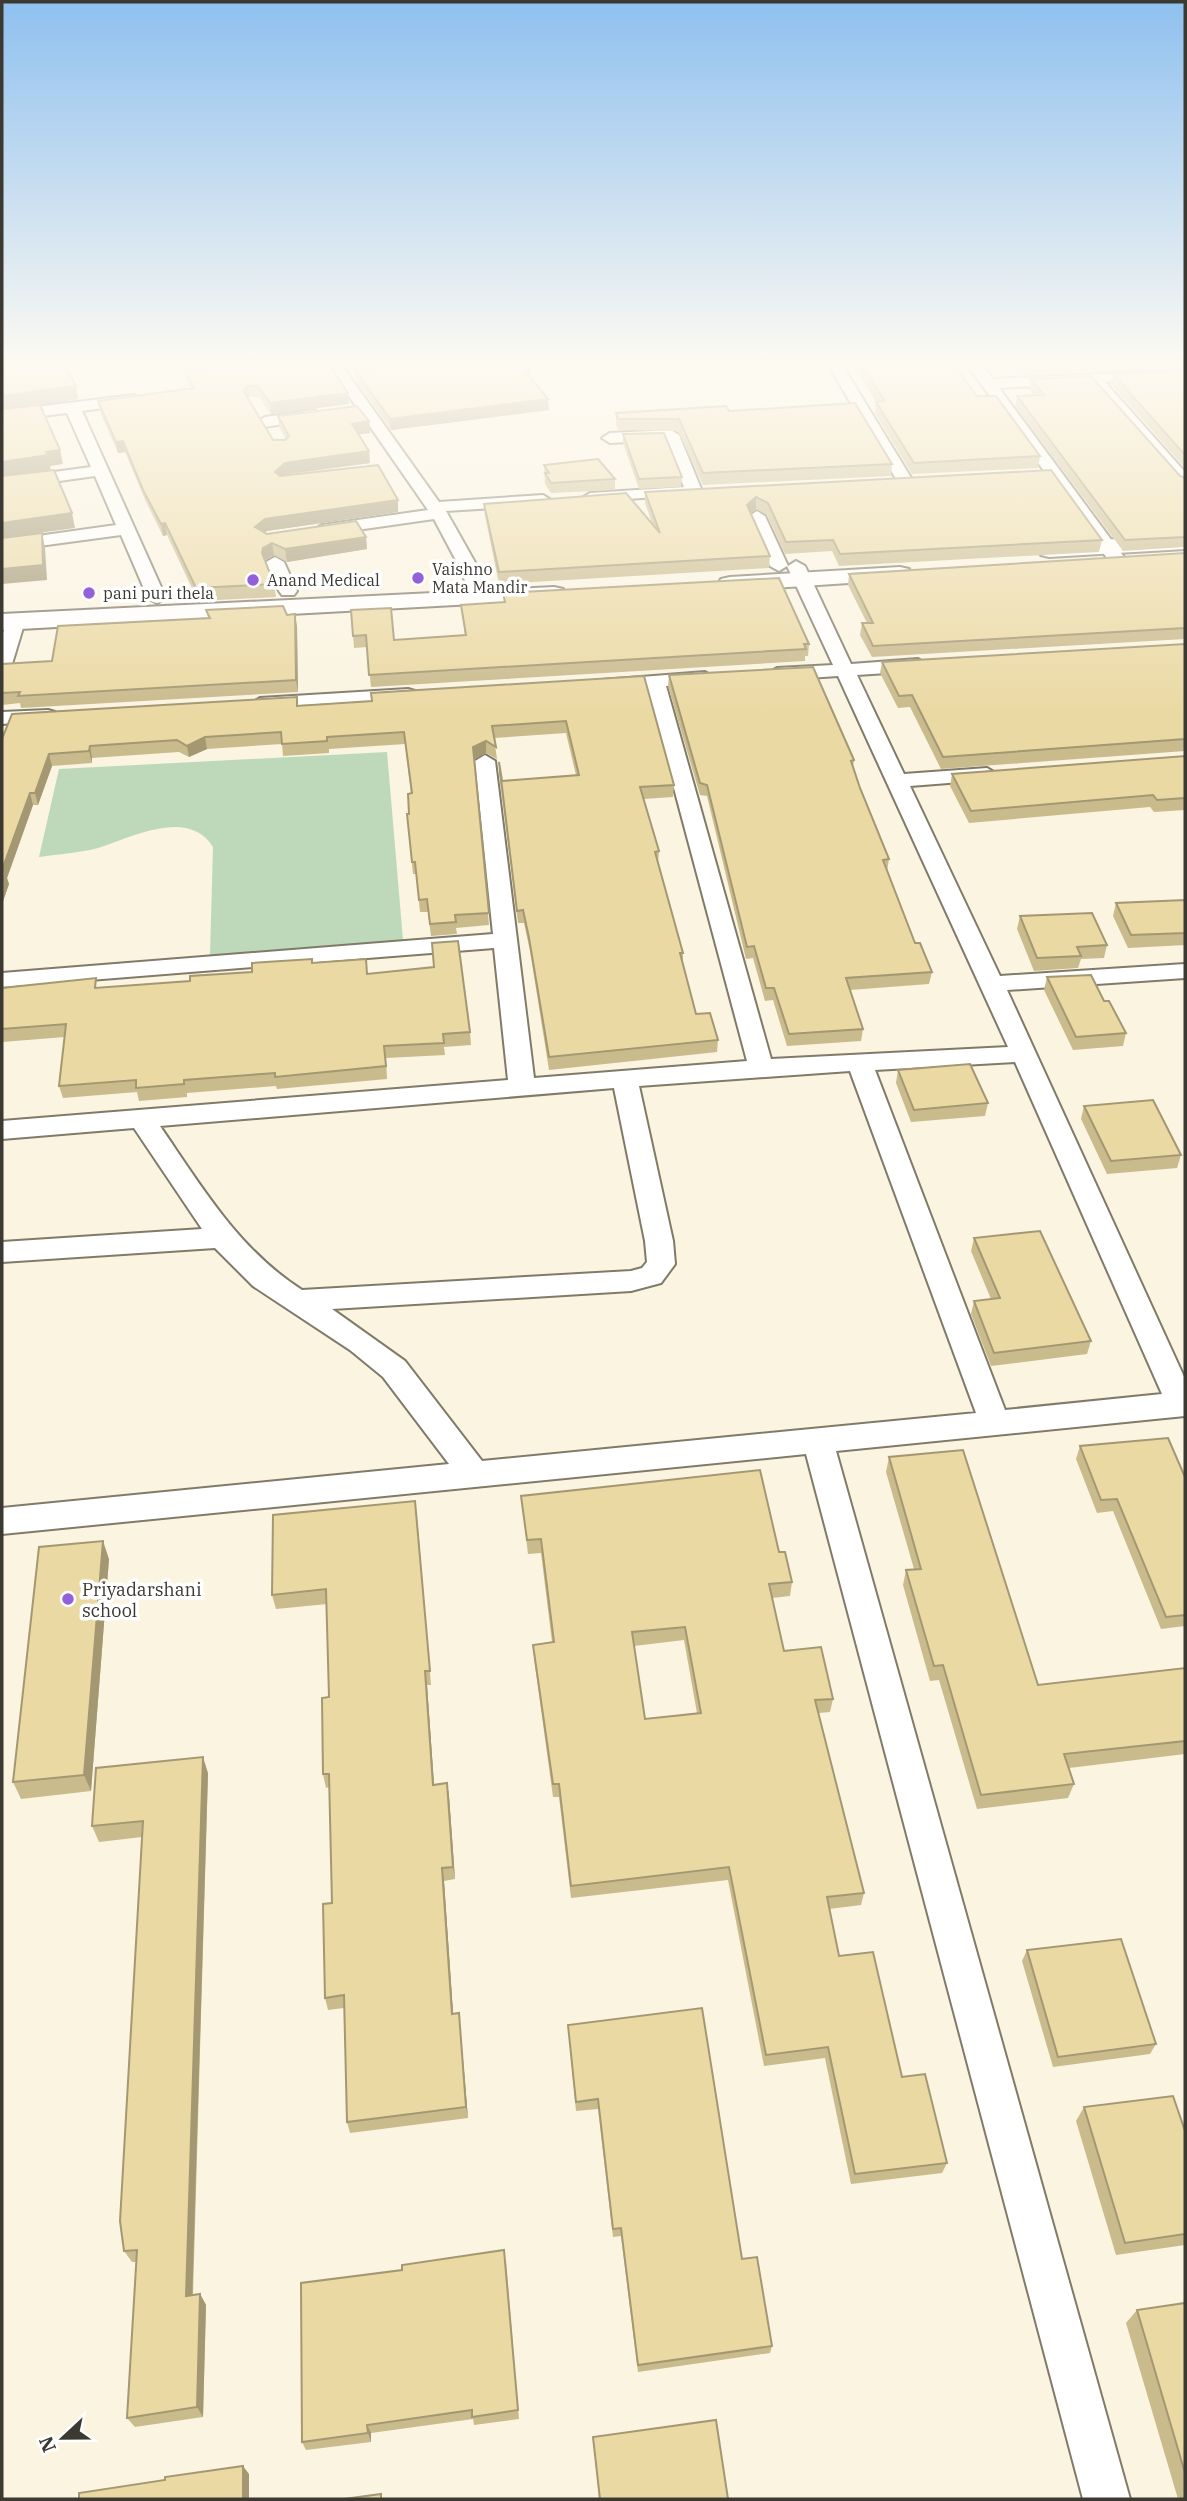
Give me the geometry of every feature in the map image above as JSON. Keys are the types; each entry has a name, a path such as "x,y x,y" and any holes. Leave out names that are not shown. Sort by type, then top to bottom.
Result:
{"main road":[{"path":"1113,554 1185,542"},
{"path":"1031,559 1113,554 1185,557"},
{"path":"707,578 792,571 922,566"},
{"path":"7,617 575,585"},
{"path":"7,617 157,598 288,590 478,590"}],"street":[{"path":"2,484 32,480"},
{"path":"105,480 157,598"},
{"path":"414,480 437,510 478,590"},
{"path":"307,533 437,510 700,491 694,480"},
{"path":"1060,480 1113,554"},
{"path":"2,1521 1184,1404 992,984 844,670 792,571 757,516"},
{"path":"2,546 127,529"},
{"path":"275,562 288,590"},
{"path":"2,664 7,617"},
{"path":"763,674 940,663"},
{"path":"586,685 723,677"},
{"path":"655,681 761,1068"},
{"path":"239,705 433,694"},
{"path":"2,718 71,714"},
{"path":"485,761 522,1088"},
{"path":"897,781 1007,772"},
{"path":"2,979 505,940"},
{"path":"992,984 1185,971"},
{"path":"2,1130 761,1068 1022,1054"},
{"path":"860,1063 995,1423"},
{"path":"294,1301 631,1282 651,1276 661,1264 659,1241 625,1079"},
{"path":"141,1118 222,1238 263,1279 360,1342 394,1369 474,1474"},
{"path":"2,1252 222,1238"},
{"path":"818,1440 1107,2499"}],"green space":[{"path":"387,752 403,940 210,955 213,847 202,835 189,829 158,829 91,850 39,857 59,769"}],"building":[{"path":"2,480 58,480 72,513 2,523"},
{"path":"139,480 386,480 398,500 265,519 255,527 267,534 356,521 366,537 285,549 272,543 263,548 262,553 274,584 196,588 165,523 161,524"},
{"path":"549,480 604,480 551,483"},
{"path":"872,480 1058,480 1102,540 840,554 833,540 786,542 768,503 756,497 747,505 770,556 499,572 484,504 626,493 660,533 645,492"},
{"path":"1080,480 1185,480 1185,537 1125,540"},
{"path":"42,533 43,565 2,569 2,538"},
{"path":"1185,553 1185,628 873,646 862,623 873,623 849,574"},
{"path":"779,578 809,644 804,644 806,649 369,675 366,635 353,636 351,610 391,608 394,640 466,635 461,605 505,602 503,593"},
{"path":"283,606 287,615 295,614 296,680 18,696 20,692 2,693 2,664 52,661 58,626 210,618 206,610"},
{"path":"1185,644 1185,739 943,757 912,695 899,696 882,662"},
{"path":"813,667 854,760 851,761 860,788 889,859 883,860 915,943 920,943 932,972 846,978 863,1029 789,1034 774,988 766,988 754,946 747,947 707,785 700,783 669,675"},
{"path":"644,676 674,785 640,787 659,851 655,852 683,953 680,953 696,1014 710,1013 718,1040 549,1057 523,910 517,911 499,762 502,781 579,775 566,721 492,726 496,747 486,741 473,747 489,913 455,915 456,922 430,924 427,899 419,900 407,814 408,794 412,793 404,732 327,737 327,741 282,744 281,732 205,737 187,746 177,740 90,746 89,751 49,754 35,793 30,793 2,870 2,739 12,714 297,697 297,706 372,701 371,693"},
{"path":"1185,756 1185,798 1157,800 1153,795 971,811 952,774"},
{"path":"1185,900 1185,933 1131,935 1116,903"},
{"path":"1092,913 1107,945 1077,947 1081,956 1037,958 1020,916"},
{"path":"458,941 470,1032 443,1034 444,1043 384,1046 386,1066 275,1077 275,1073 184,1080 184,1084 136,1088 136,1080 59,1086 66,1024 2,1029 2,988 96,978 95,988 190,981 190,976 252,972 252,963 312,959 312,963 366,959 367,974 434,967 432,943"},
{"path":"1091,975 1104,1001 1109,1001 1126,1033 1076,1037 1047,977"},
{"path":"970,1064 988,1103 914,1110 898,1070"},
{"path":"1153,1100 1181,1155 1111,1161 1084,1106"},
{"path":"1040,1231 1091,1341 994,1353 974,1301 1000,1298 974,1238"},
{"path":"1168,1438 1185,1477 1185,1615 1166,1617 1117,1499 1101,1500 1080,1446"},
{"path":"963,1450 1038,1685 1185,1668 1185,1741 1064,1754 1074,1784 981,1795 943,1665 934,1666 906,1570 921,1569 889,1457"},
{"path":"760,1470 779,1552 785,1552 792,1582 769,1584 784,1651 821,1647 833,1699 815,1700 864,1893 827,1897 839,1956 873,1952 902,2077 925,2074 947,2163 855,2174 828,2047 766,2055 729,1867 571,1886 559,1784 553,1784 533,1645 554,1642 541,1539 527,1540 521,1496","holes":["685,1627 701,1713 645,1719 632,1632"]},
{"path":"415,1501 430,1671 425,1671 433,1785 447,1783 453,1867 442,1868 452,2014 459,2013 466,2107 347,2122 344,1995 325,1998 323,1904 332,1903 329,1774 323,1774 322,1698 329,1697 326,1589 272,1595 273,1515"},
{"path":"103,1541 84,1775 13,1782 39,1547"},
{"path":"203,1757 186,2296 200,2294 197,2407 127,2418 137,2250 124,2251 120,2221 143,1821 92,1826 96,1768"},
{"path":"1121,1939 1156,2044 1058,2057 1027,1950"},
{"path":"702,2008 742,2259 757,2257 772,2346 638,2365 621,2228 613,2229 598,2099 576,2102 568,2025"},
{"path":"1173,2096 1185,2131 1185,2234 1125,2243 1084,2107"},
{"path":"504,2250 518,2410 472,2417 472,2410 367,2425 368,2433 302,2442 301,2283 402,2270 402,2265"},
{"path":"1185,2303 1185,2473 1137,2310"},
{"path":"716,2420 728,2499 600,2499 593,2437"},
{"path":"243,2466 243,2499 79,2499 79,2493"},
{"path":"381,2494 381,2499 344,2499"}],"place":[{"name":"Vaishno Mata Mandir","path":"418,578"},
{"name":"Anand Medical","path":"253,580"},
{"name":"pani puri thela","path":"89,593"},
{"name":"Priyadarshani school","path":"68,1599"}]}
